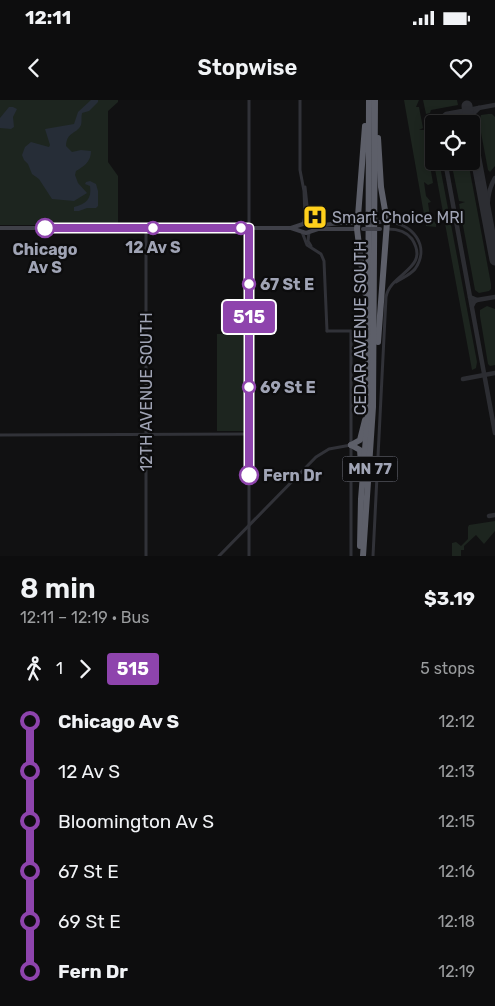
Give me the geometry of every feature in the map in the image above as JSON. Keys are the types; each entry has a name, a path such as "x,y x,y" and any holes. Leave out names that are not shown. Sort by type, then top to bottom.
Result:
{"highway":[{"path":"368,100 360,226 369,338"},
{"name":"CEDAR AVENUE SOUTH","path":"362,556 361,498 366,445 369,338 368,100"},
{"path":"374,381 384,225 375,100"},
{"name":"CEDAR AVENUE SOUTH","path":"362,556 372,444 374,381 375,100"},
{"path":"351,445 358,442 361,437 368,399"},
{"path":"351,445 358,447 361,451 361,498"}],"main road":[{"path":"291,228 303,224 315,226 340,223 360,226"},
{"path":"302,231 303,224"},
{"path":"310,224 310,232"},
{"path":"0,228 291,228 305,233 318,229 384,225"}],"street":[{"path":"249,100 249,556"},
{"path":"301,100 300,170 304,188 305,216 303,224"},
{"path":"301,100 301,170 310,224"},
{"path":"304,202 308,211"},
{"path":"384,225 405,226 415,234 420,249 418,264 410,274 393,285 386,306"},
{"path":"373,556 374,504 380,434 387,293 394,281 411,268 416,254 414,243 408,236 400,230 384,225"},
{"name":"12TH AVENUE SOUTH","path":"146,228 146,556"},
{"path":"302,231 307,245 321,254 324,261 327,331"},
{"path":"310,232 308,237 309,244 321,251 326,260 327,331"},
{"path":"327,331 351,332 351,556"},
{"path":"0,434 249,434"},
{"path":"219,556 316,456 329,449 351,445"}],"shaded area":[{"path":"0,100 118,100 108,111 108,162 118,176 118,225 0,225"},
{"path":"91,100 98,100 98,102 89,111 82,113 81,125 70,135 66,146 72,152 81,150 91,151 88,161 76,171 75,175 78,183 87,193 74,201 52,199 39,179 32,174 24,160 22,155 25,147 31,142 49,147 45,129 74,124 78,112"},
{"path":"404,100 419,100 416,107 419,107 423,128 419,130 424,130 425,136 425,170 431,170 433,183 428,185 424,182 426,196 431,202 428,203 430,216 436,224 436,227 426,226"},
{"path":"423,100 457,100 458,105 431,110 430,113 426,114"},
{"path":"9,107 17,109 13,117 14,127 11,129 0,128 0,118"},
{"path":"492,114 495,117 495,166 490,172 488,170 480,127 481,115"},
{"path":"435,170 441,170 477,362 476,368 472,370"},
{"path":"453,170 470,170 491,284 489,291 479,293 475,290 459,204 465,202 459,201"},
{"path":"90,181 96,184 98,206 96,208 74,211 74,207 82,204 89,198 90,186 85,184"},
{"path":"487,306 495,309 495,365 490,366 488,364 480,316 480,310"},
{"path":"217,334 247,334 247,431 217,431"},
{"path":"495,521 495,531 484,544 476,535 464,546 464,550 461,550 461,556 452,556 452,543 456,542 461,546 468,539 469,525"}],"taxiway":[{"path":"445,115 495,105"},
{"path":"472,115 479,108"},
{"path":"456,113 463,115"},
{"path":"447,170 495,433"},
{"path":"490,232 488,198 495,178"},
{"path":"470,297 477,300 472,306"},
{"path":"477,300 495,297"},
{"path":"463,379 495,373"},
{"path":"489,516 495,515"}],"runway":[{"path":"467,106 468,115"},
{"path":"478,170 495,260"}],"bus line":[{"name":"515","path":"45,228 249,228 249,475"}],"place":[{"name":"Smart Choice MRI","path":"315,217"},
{"name":"Chicago Av S","path":"45,228"},
{"name":"12 Av S","path":"153,228"},
{"name":"67 St E","path":"249,284"},
{"name":"69 St E","path":"249,387"},
{"name":"Fern Dr","path":"249,475"}]}
